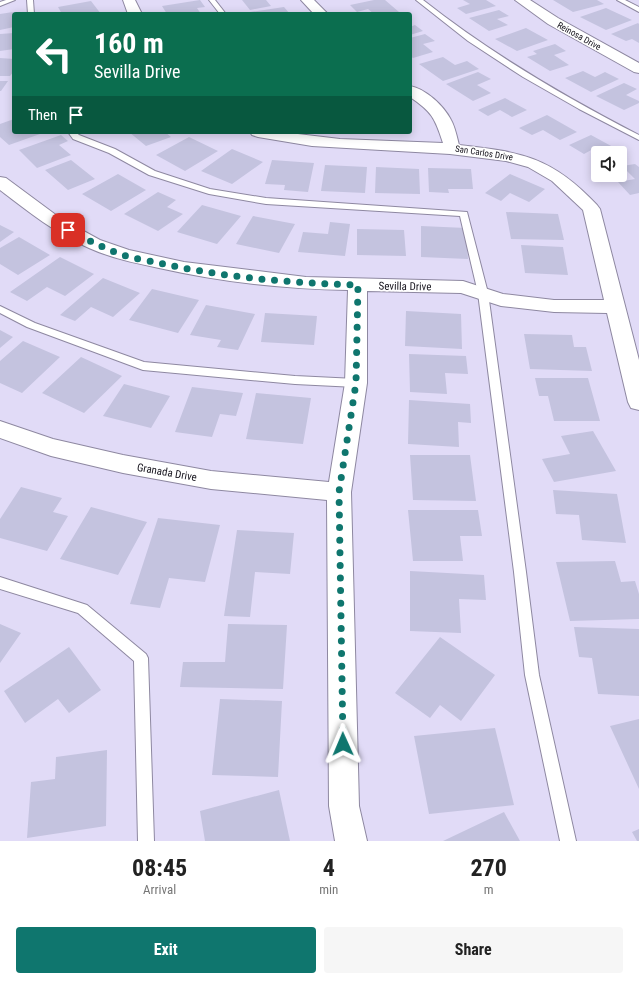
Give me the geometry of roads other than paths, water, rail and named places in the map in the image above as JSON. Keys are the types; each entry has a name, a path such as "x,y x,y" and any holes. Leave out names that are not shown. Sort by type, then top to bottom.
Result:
{"street":[{"path":"129,0 134,12"},
{"path":"307,0 319,12"},
{"name":"Reinosa Drive","path":"521,0 553,21 639,69"},
{"path":"412,91 430,103 444,121 452,148"},
{"name":"San Carlos Drive","path":"266,134 282,138 341,143 452,148 516,158 536,165 551,173 576,192 591,209 639,402"},
{"name":"Sevilla Drive","path":"0,182 54,222 94,244 124,255 184,268 306,283 463,287 500,300 554,306 615,307"},
{"path":"351,841 344,806 339,492 356,383 358,285"},
{"name":"Granada Drive","path":"0,429 51,447 123,464 211,480 339,492"}],"lane":[{"path":"0,4 12,0"},
{"path":"30,0 31,12"},
{"path":"212,0 221,12"},
{"path":"419,0 479,46 542,84 639,138"},
{"path":"620,0 639,10"},
{"path":"74,134 76,137 112,151 152,173 209,191 266,201 464,214 483,293 520,572 532,675 568,841"},
{"path":"0,309 32,325 144,366 295,380 356,383"},
{"path":"0,584 82,610 141,658 146,841"}]}
